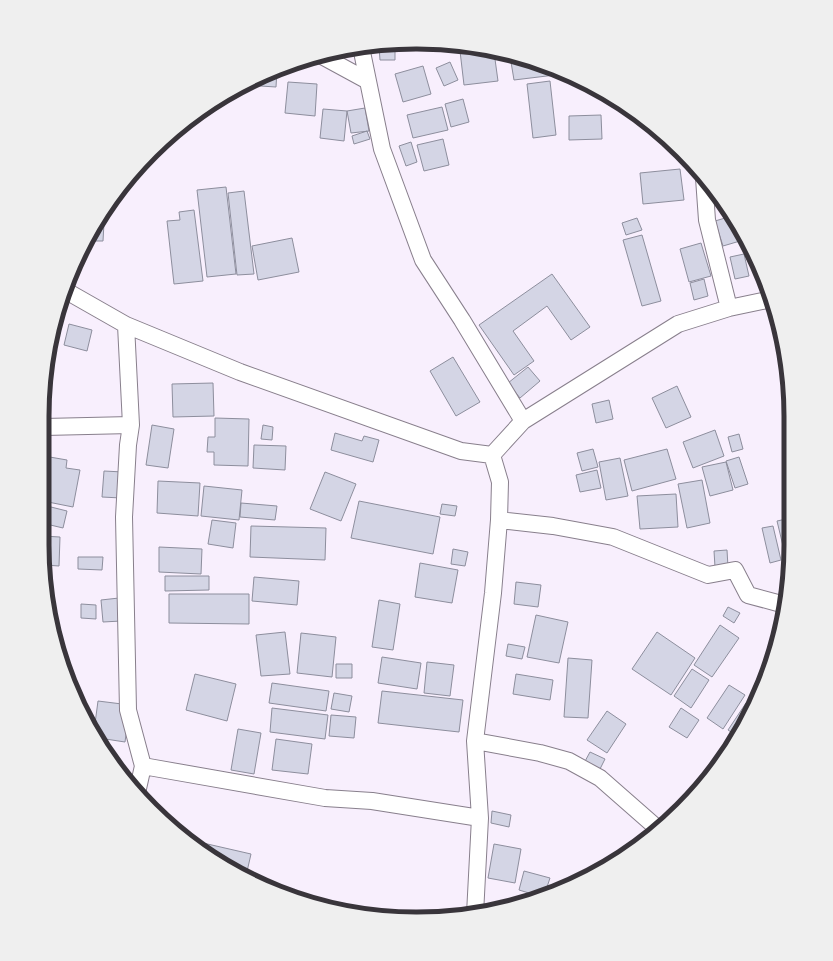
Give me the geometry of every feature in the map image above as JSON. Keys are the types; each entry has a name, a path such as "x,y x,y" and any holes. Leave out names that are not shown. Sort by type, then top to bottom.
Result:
{"street":[{"path":"362,53 382,149 423,260 462,320 523,421"},
{"path":"329,60 368,81"},
{"path":"705,189 707,220 729,308"},
{"path":"71,294 126,325 240,372 461,451 492,455"},
{"path":"492,455 523,421 678,324 729,308 765,301"},
{"path":"126,325 131,425 128,445 124,517 128,710 143,766 138,785"},
{"path":"49,427 131,425"},
{"path":"475,907 480,818 475,741 493,594 499,520 500,482 492,455"},
{"path":"499,520 553,526 613,537 708,576 735,570 748,595 779,603"},
{"path":"475,741 540,753 569,761 600,778 654,825"},
{"path":"143,766 325,798 372,801 480,818"}],"building":[{"path":"395,50 395,60 380,60 379,51"},
{"path":"460,52 495,58 498,81 464,85"},
{"path":"450,62 458,80 444,86 436,68"},
{"path":"511,62 552,75 514,80"},
{"path":"423,66 431,94 403,102 395,74"},
{"path":"277,77 276,87 257,86"},
{"path":"550,81 556,135 533,138 527,84"},
{"path":"288,82 317,84 315,116 285,113"},
{"path":"463,99 469,122 451,127 445,104"},
{"path":"442,107 448,130 413,138 407,115"},
{"path":"365,108 369,131 351,133 347,111"},
{"path":"323,109 347,111 344,141 320,138"},
{"path":"601,115 602,139 569,140 569,116"},
{"path":"367,131 370,139 354,144 352,136"},
{"path":"443,139 449,165 424,171 417,145"},
{"path":"411,142 417,162 406,166 399,146"},
{"path":"680,169 684,200 643,204 640,173"},
{"path":"226,187 236,274 207,277 197,190"},
{"path":"244,191 254,274 237,275 228,193"},
{"path":"194,210 203,281 174,284 167,221 180,220 179,212"},
{"path":"637,218 642,230 626,235 622,223"},
{"path":"726,218 739,241 723,246 715,221"},
{"path":"104,223 103,241 94,241"},
{"path":"642,235 661,301 642,306 623,240"},
{"path":"292,238 299,272 258,280 252,246"},
{"path":"701,243 711,276 689,282 680,249"},
{"path":"744,254 749,276 735,279 730,257"},
{"path":"552,274 590,327 571,340 547,306 513,331 534,361 514,375 479,325"},
{"path":"704,279 708,296 694,300 690,283"},
{"path":"69,324 92,330 87,351 64,345"},
{"path":"453,357 480,402 456,416 430,371"},
{"path":"528,367 540,381 520,398 508,383"},
{"path":"213,383 214,416 173,417 172,384"},
{"path":"677,386 691,417 666,428 652,398"},
{"path":"609,400 613,419 596,423 592,404"},
{"path":"215,418 249,419 248,466 214,465 214,452 207,452 208,437 215,437"},
{"path":"152,425 174,429 168,468 146,465"},
{"path":"263,425 273,427 272,440 261,439"},
{"path":"715,430 724,456 693,468 683,442"},
{"path":"335,433 362,441 364,436 379,440 373,462 331,450"},
{"path":"739,434 743,449 732,452 728,437"},
{"path":"254,445 286,446 285,470 253,468"},
{"path":"593,449 598,467 582,471 577,453"},
{"path":"667,449 676,479 632,491 624,460"},
{"path":"49,457 67,460 66,468 80,470 73,507 49,502"},
{"path":"739,457 748,484 735,488 726,461"},
{"path":"620,458 628,496 606,500 599,462"},
{"path":"726,462 733,490 710,496 702,467"},
{"path":"597,470 601,488 580,492 576,475"},
{"path":"104,471 123,472 121,498 102,497"},
{"path":"325,472 356,484 341,521 310,509"},
{"path":"702,480 710,523 687,528 678,484"},
{"path":"158,481 200,483 198,516 157,513"},
{"path":"204,486 242,490 239,520 201,516"},
{"path":"676,494 678,527 640,529 637,496"},
{"path":"359,501 440,517 433,554 351,538"},
{"path":"241,503 277,506 275,520 240,517"},
{"path":"442,504 457,506 455,516 440,514"},
{"path":"49,506 67,511 63,528 49,525"},
{"path":"212,520 236,523 233,548 208,544"},
{"path":"784,520 784,549 777,521"},
{"path":"251,526 326,528 325,560 250,557"},
{"path":"773,526 781,560 770,563 762,528"},
{"path":"49,536 60,537 59,566 50,565"},
{"path":"159,547 202,549 201,574 159,572"},
{"path":"453,549 468,552 465,566 451,564"},
{"path":"727,550 728,567 715,567 714,551"},
{"path":"78,557 103,557 102,570 78,569"},
{"path":"420,563 458,570 452,603 415,597"},
{"path":"165,576 209,576 209,590 165,591"},
{"path":"254,577 299,581 297,605 252,601"},
{"path":"516,582 541,585 538,607 514,604"},
{"path":"169,594 249,594 249,624 169,623"},
{"path":"119,598 121,621 103,622 101,600"},
{"path":"379,600 400,604 393,650 372,647"},
{"path":"81,604 96,605 96,619 81,618"},
{"path":"728,607 740,613 734,623 723,616"},
{"path":"536,615 568,622 559,663 527,657"},
{"path":"720,625 739,638 712,677 694,665"},
{"path":"285,632 290,674 261,676 256,635"},
{"path":"657,632 695,658 671,695 632,669"},
{"path":"301,633 336,637 332,677 297,673"},
{"path":"508,644 525,647 522,659 506,656"},
{"path":"382,657 421,663 417,689 378,683"},
{"path":"568,658 592,660 588,718 564,717"},
{"path":"427,662 454,665 450,696 424,693"},
{"path":"336,664 352,664 352,678 336,678"},
{"path":"692,669 709,680 691,708 674,696"},
{"path":"195,674 236,684 227,721 186,710"},
{"path":"516,674 553,680 550,700 513,694"},
{"path":"272,683 329,691 326,711 269,703"},
{"path":"729,685 745,695 723,729 707,718"},
{"path":"382,691 463,700 459,732 378,723"},
{"path":"334,693 352,696 349,712 331,709"},
{"path":"98,701 130,705 125,742 105,739 95,723"},
{"path":"746,703 747,704 732,733 728,730"},
{"path":"272,708 328,715 325,739 270,732"},
{"path":"681,708 699,720 687,738 669,727"},
{"path":"607,711 626,724 607,753 587,740"},
{"path":"331,715 356,717 354,738 329,736"},
{"path":"238,729 261,733 254,774 231,770"},
{"path":"276,739 312,744 308,774 272,770"},
{"path":"590,752 605,759 598,773 583,765"},
{"path":"492,811 511,815 509,827 491,823"},
{"path":"202,843 251,854 247,870"},
{"path":"494,844 521,849 515,883 488,878"},
{"path":"524,871 550,878 547,888 530,893 519,890"}]}
